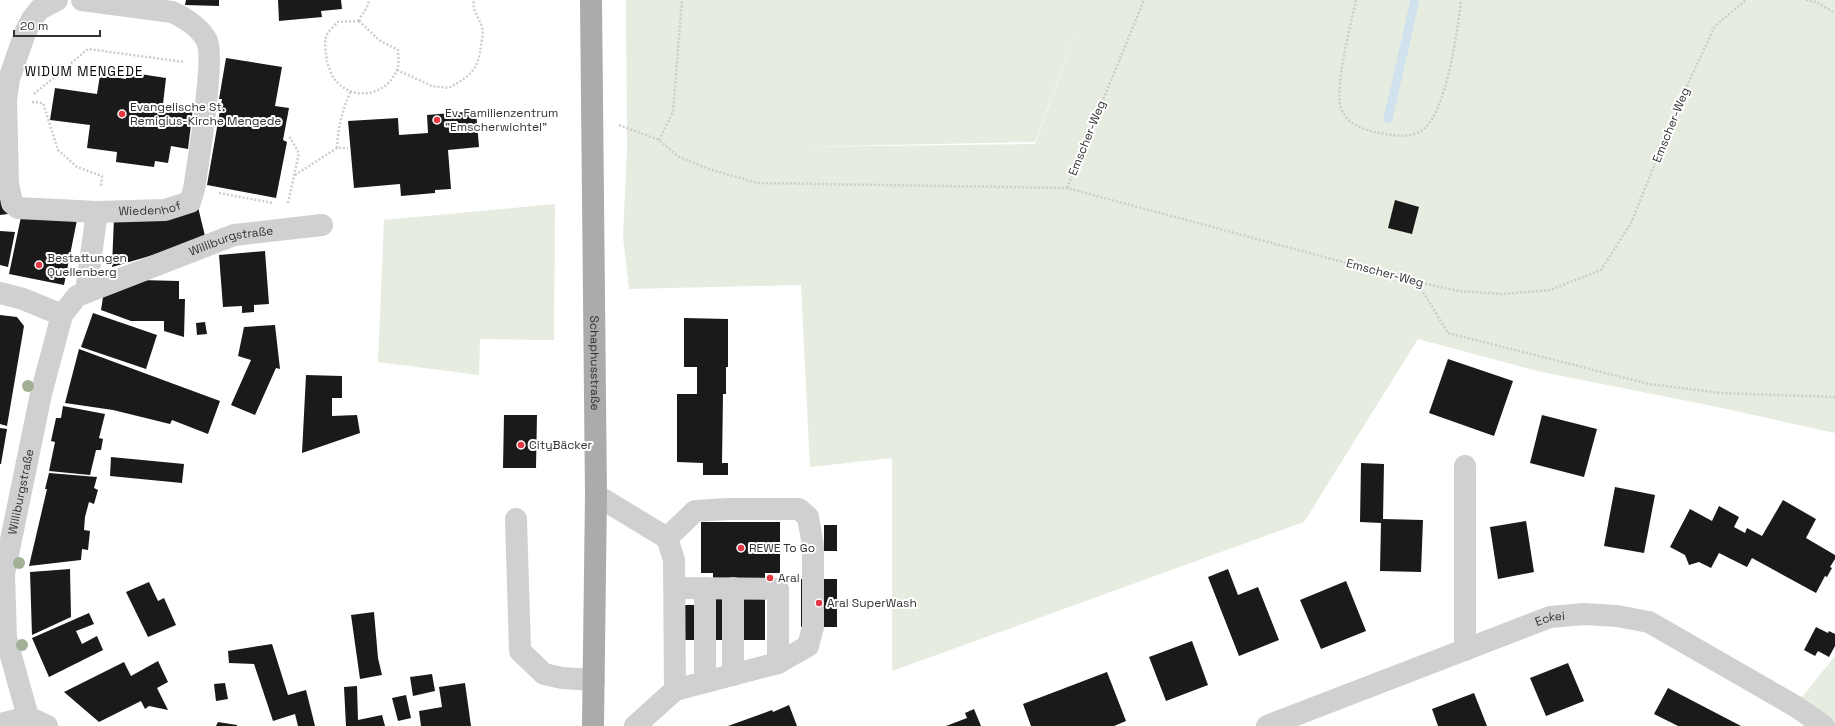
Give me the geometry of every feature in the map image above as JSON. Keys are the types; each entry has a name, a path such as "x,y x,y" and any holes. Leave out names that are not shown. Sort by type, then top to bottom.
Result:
{"main road":[{"name":"Schaphusstraße","path":"592,0 596,495 593,726"}],"street":[{"name":"Wiedenhof","path":"57,0 40,9 32,19 27,28 9,79 10,100 8,183 12,203 18,208 97,212 165,210 190,202 194,189 209,65 207,42 203,35 184,18 172,12 82,0"},
{"path":"86,292 97,212"},
{"name":"Williburgstraße","path":"37,721 6,638 4,574 41,394 62,315 77,296 234,235 322,225"},
{"path":"0,293 23,299 62,315"},
{"path":"1465,466 1465,650"},
{"path":"596,495 667,538 674,560 675,690"},
{"path":"636,726 675,690 778,663 808,646 813,627 813,546 808,517 799,509 728,509 695,511 667,538"},
{"path":"516,519 520,651 544,674 562,678 594,680"},
{"path":"675,588 778,588 778,663"},
{"path":"705,588 705,682"},
{"path":"733,588 733,675"},
{"name":"Eckei","path":"1267,726 1550,617 1584,614 1617,616 1649,622 1795,706 1824,726"},
{"path":"0,724 37,721"}],"path":[{"path":"359,21 360,17 365,12 369,0"},
{"path":"397,70 432,86 449,88 472,73 480,58 482,39 482,27 473,6 474,0"},
{"path":"659,140 673,112 682,0"},
{"name":"Emscher-Weg","path":"1144,0 1067,188 1418,282 1459,291 1502,294 1550,290 1601,270 1631,223 1684,92 1715,26 1746,0"},
{"path":"1356,0 1338,89 1341,108 1350,123 1373,132 1403,137 1422,131 1437,112 1450,73 1461,0"},
{"path":"1806,0 1816,2 1835,13"},
{"path":"359,21 380,40 398,50 399,64 397,70 394,77 385,87 372,94 358,94 345,89 335,80 329,68 326,54 326,36 338,22 359,21"},
{"path":"10,100 88,48 209,65"},
{"path":"337,148 338,130 343,108 351,91"},
{"path":"10,100 43,103 58,150 77,167 102,176 97,212"},
{"path":"593,115 659,140 679,157 709,169 758,184 1067,188"},
{"path":"287,205 299,152 289,136"},
{"path":"294,175 337,148 348,148"},
{"path":"194,189 279,204"},
{"path":"1418,282 1448,333 1648,384 1721,393 1835,397"}],"shaded area":[{"path":"626,0 1835,0 1835,433 1708,405 1537,371 1418,339 1304,522 892,671 892,458 810,467 801,285 629,289 623,237 627,150","holes":["1082,14 1035,144 795,147 1035,142"]},
{"path":"555,204 554,340 480,339 479,375 378,362 384,220"},
{"path":"1835,656 1835,726 1830,726 1795,706"}],"building":[{"path":"186,0 219,0 219,6 185,5"},
{"path":"278,0 341,0 342,9 321,11 322,17 279,21"},
{"path":"226,58 282,67 275,106 289,108 283,140 287,142 276,198 207,185 222,99 219,99"},
{"name":"Evangelische St. Remigius-Kirche Mengede","path":"127,72 166,78 163,104 193,108 188,149 171,146 168,163 155,161 154,167 116,162 117,152 87,148 90,125 50,120 55,88 97,94 100,75 126,79"},
{"path":"476,111 479,147 448,150 451,189 435,190 435,193 401,196 400,184 354,188 348,121 398,118 399,135 428,133 427,115"},
{"path":"0,200 8,200 8,214 0,215"},
{"path":"1395,200 1419,207 1412,234 1388,228"},
{"path":"198,207 205,236 160,253 112,267 114,217"},
{"path":"22,212 78,215 64,285 9,274"},
{"path":"0,231 15,232 8,267 0,265"},
{"path":"265,251 269,304 254,305 254,312 242,313 242,306 223,307 219,255"},
{"path":"139,280 179,281 179,299 185,299 184,337 164,331 164,321 131,321 101,310 103,297"},
{"path":"93,313 157,335 146,369 81,347"},
{"path":"0,315 17,317 24,326 7,426 0,424"},
{"path":"684,318 728,319 728,367 726,367 726,394 723,394 722,463 728,463 728,475 703,475 703,463 677,462 677,394 697,394 697,367 684,367"},
{"path":"205,322 207,334 197,335 196,323"},
{"path":"275,325 280,369 276,368 255,415 231,405 251,360 238,356 244,327"},
{"path":"79,349 220,401 208,434 172,420 170,424 113,410 65,403"},
{"path":"1448,359 1513,381 1494,436 1429,413"},
{"path":"306,375 342,376 342,398 332,398 332,416 357,415 360,433 302,453"},
{"path":"63,406 105,414 99,438 103,439 101,450 96,450 90,475 49,471 55,442 51,441 56,418 61,418"},
{"path":"504,415 537,415 536,468 503,468"},
{"path":"1542,415 1597,429 1584,477 1530,463"},
{"path":"0,428 7,429 1,464 0,464"},
{"path":"111,457 184,464 182,483 110,476"},
{"path":"1361,463 1384,464 1383,519 1423,520 1421,572 1380,571 1381,523 1360,522"},
{"path":"49,473 97,477 94,488 98,490 94,504 89,502 85,517 84,530 90,531 88,550 82,549 81,560 29,566 47,489 45,489"},
{"path":"1615,487 1655,495 1644,553 1604,546"},
{"path":"1783,500 1816,519 1806,538 1835,555 1835,559 1830,567 1832,568 1827,577 1825,576 1816,593 1752,558 1747,567 1719,553 1711,568 1699,562 1689,565 1685,555 1670,547 1690,509 1712,521 1719,506 1739,517 1734,527 1745,533 1747,528 1762,536"},
{"path":"1526,521 1534,572 1498,579 1490,527"},
{"path":"701,522 780,522 780,573 765,573 765,640 671,640 671,605 713,605 713,573 701,573"},
{"path":"824,525 837,525 837,551 824,551"},
{"path":"70,569 71,617 32,635 30,572"},
{"path":"1228,569 1238,595 1258,587 1279,640 1239,656 1208,577"},
{"name":"Aral SuperWash","path":"801,579 837,579 837,627 801,627"},
{"path":"1346,581 1366,631 1321,649 1300,600"},
{"path":"149,582 158,601 164,598 176,625 148,637 126,592"},
{"path":"374,612 378,658 382,675 360,679 351,615"},
{"path":"89,613 94,624 76,631 82,644 97,636 103,650 49,677 32,638"},
{"path":"1816,627 1828,633 1829,631 1835,634 1835,646 1829,657 1818,651 1815,656 1804,650"},
{"path":"1192,641 1208,685 1166,701 1149,657"},
{"path":"272,644 288,695 306,690 315,726 298,726 295,714 273,721 254,664 229,663 228,651"},
{"path":"158,661 168,682 157,688 168,710 149,706 145,709 141,701 99,722 64,692 124,662 131,676"},
{"path":"1568,663 1584,701 1546,716 1530,678"},
{"path":"1107,672 1126,721 1114,726 1031,726 1023,704"},
{"path":"432,674 435,691 413,696 410,677"},
{"path":"225,683 228,699 216,701 214,684"},
{"path":"465,683 471,726 421,726 419,711 442,707 439,687"},
{"path":"357,686 358,720 382,715 385,726 346,726 344,687"},
{"path":"1668,688 1741,726 1678,726 1654,714"},
{"path":"1474,693 1487,726 1438,726 1432,709"},
{"path":"406,695 411,718 398,721 392,698"},
{"path":"789,705 797,726 728,726 772,710 773,712"},
{"path":"974,709 981,726 946,726 967,718 965,713"},
{"path":"218,722 237,725 237,726 216,726"}],"waterway":[{"path":"1388,119 1415,0"}],"place":[{"name":"Evangelische St. Remigius-Kirche Mengede","path":"122,114"},
{"name":"Ev. Familienzentrum \"Emscherwichtel\"","path":"437,120"},
{"name":"Bestattungen Quellenberg","path":"39,265"},
{"name":"CityBäcker","path":"521,445"},
{"name":"REWE To Go","path":"741,548"},
{"name":"Aral","path":"770,578"},
{"name":"Aral SuperWash","path":"819,603"}],"district":[{"name":"WIDUM MENGEDE","path":"84,71"}]}
